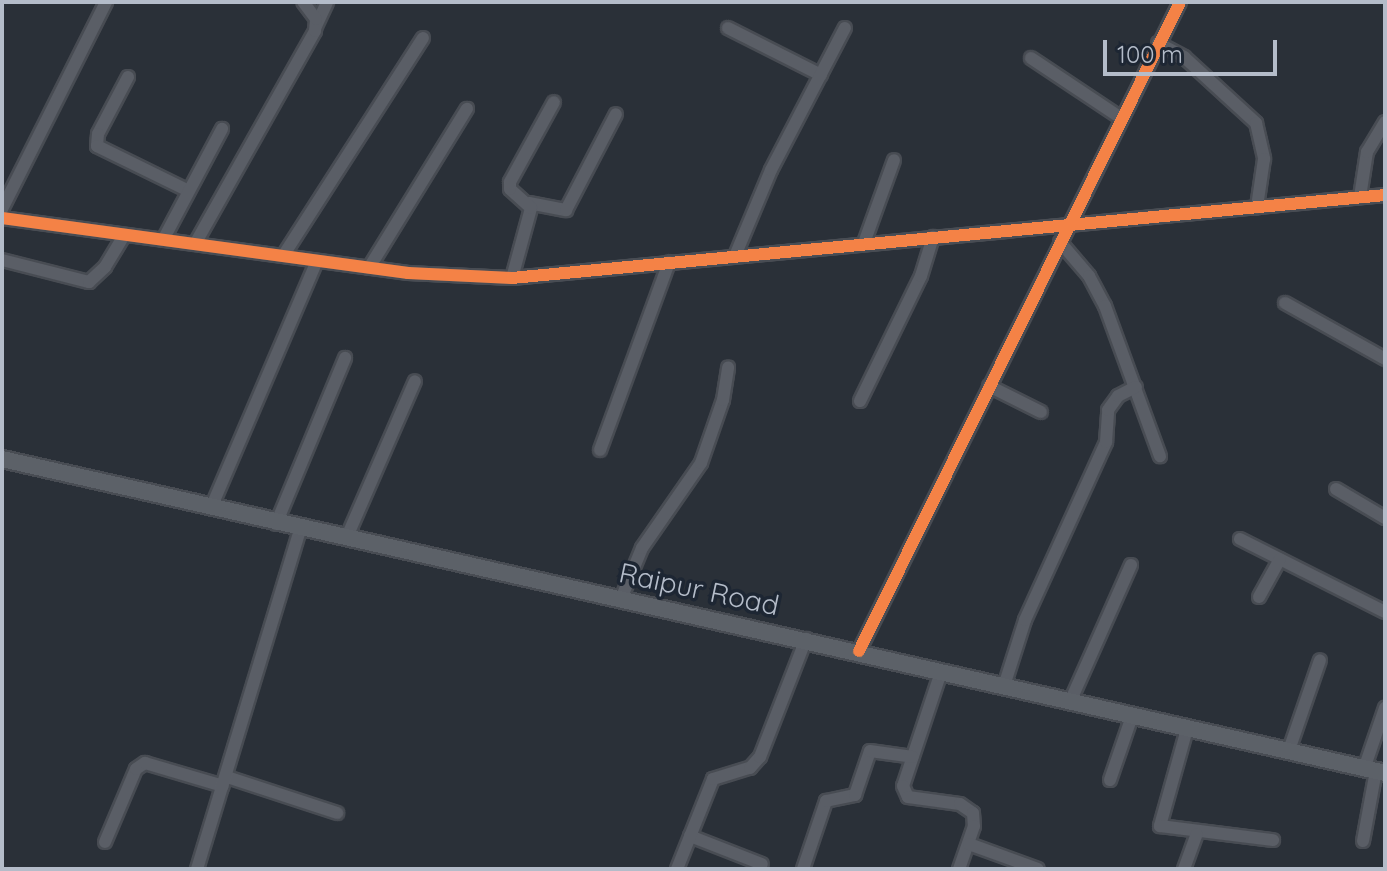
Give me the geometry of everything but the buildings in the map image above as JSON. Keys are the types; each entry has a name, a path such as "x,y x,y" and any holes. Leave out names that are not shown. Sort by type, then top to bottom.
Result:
{"main road":[{"name":"Raipur Road","path":"2,459 276,524 859,651 1375,771"}],"street":[{"path":"2,209 106,2"},
{"path":"303,2 314,13 316,26"},
{"path":"195,244 327,2"},
{"path":"859,651 1180,2"},
{"path":"728,28 821,75"},
{"path":"735,256 845,28"},
{"path":"283,256 423,38"},
{"path":"1158,43 1184,57 1256,123 1264,159 1257,207"},
{"path":"1031,58 1121,118"},
{"path":"128,77 98,134 97,146 189,191"},
{"path":"554,102 510,182 510,189 529,203 566,210 616,114"},
{"path":"369,268 467,109"},
{"path":"1360,197 1367,152 1385,122"},
{"path":"163,240 222,129"},
{"path":"864,243 894,160"},
{"path":"2,218 369,268 512,278 1385,195"},
{"path":"512,278 529,203"},
{"path":"2,260 89,282 105,267 124,235"},
{"path":"860,401 921,276 933,237"},
{"path":"1060,242 1095,286 1160,456"},
{"path":"211,508 317,261"},
{"path":"600,450 669,262"},
{"path":"1285,303 1385,359"},
{"path":"276,524 345,358"},
{"path":"621,599 642,548 701,463 723,400 728,367"},
{"path":"346,539 415,381"},
{"path":"989,386 1041,412"},
{"path":"1004,686 1025,620 1102,452 1108,410 1118,396 1136,387"},
{"path":"1336,489 1385,518"},
{"path":"197,869 300,529"},
{"path":"1240,539 1385,612"},
{"path":"1259,597 1280,559"},
{"path":"1070,702 1131,565"},
{"path":"677,869 713,779 750,768 760,757 806,639"},
{"path":"1288,753 1320,660"},
{"path":"941,672 904,782 906,795 971,809 974,826 959,869"},
{"path":"1363,841 1385,708"},
{"path":"1110,780 1132,716"},
{"path":"1187,729 1158,823 1166,830 1273,840"},
{"path":"803,869 826,801 855,795 870,751 913,757"},
{"path":"105,842 136,769 145,763 225,781 337,813"},
{"path":"1184,869 1197,834"},
{"path":"690,836 762,864"},
{"path":"969,844 1038,869"}],"cycle path":[{"path":"859,651 1180,2"},
{"path":"2,218 408,273 512,278 1385,195"}]}
